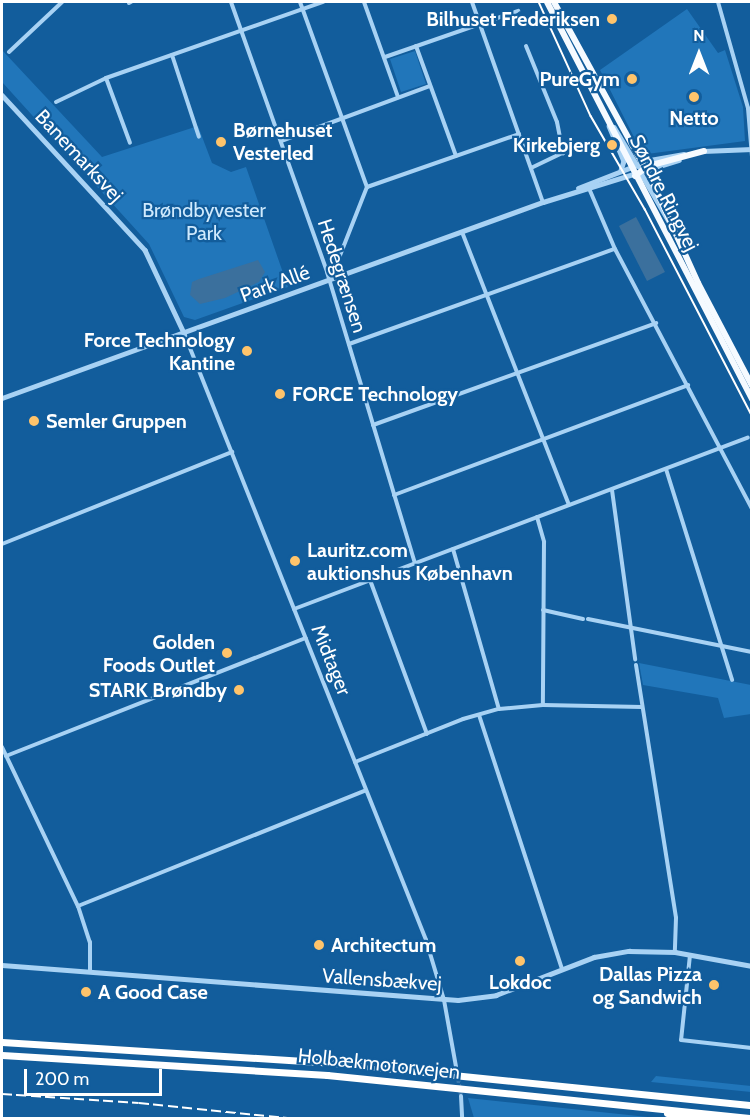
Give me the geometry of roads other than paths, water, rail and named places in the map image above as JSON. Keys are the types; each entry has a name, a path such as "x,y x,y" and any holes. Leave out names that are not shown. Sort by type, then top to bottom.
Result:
{"highway":[{"name":"Holbækmotorvejen","path":"2,1042 335,1063 752,1106"},
{"name":"Holbækmotorvejen","path":"2,1055 327,1075 752,1118"},
{"path":"707,1101 752,1101"},
{"path":"653,1108 699,1119"}],"main road":[{"name":"Søndre Ringvej","path":"547,2 604,111 672,226 752,386"},
{"name":"Søndre Ringvej","path":"554,2 640,170 752,399"},
{"path":"640,170 704,151"}],"street":[{"path":"9,52 62,2"},
{"name":"Hedegrænsen","path":"231,2 329,281 415,563"},
{"path":"300,2 367,187 337,263"},
{"path":"56,102 106,78 323,2"},
{"path":"364,2 398,97"},
{"path":"472,2 543,202"},
{"path":"718,2 746,95 752,157"},
{"path":"385,57 518,11"},
{"path":"416,46 456,156"},
{"path":"526,46 557,122 563,153"},
{"path":"172,55 199,137"},
{"path":"106,78 130,143"},
{"path":"281,141 430,87"},
{"name":"Banemarksvej","path":"2,95 145,250 184,333"},
{"path":"604,111 624,161 621,170"},
{"path":"367,187 519,134"},
{"path":"531,168 583,143"},
{"path":"704,151 751,149"},
{"name":"Park Allé","path":"2,398 329,281 557,197 621,170 640,170"},
{"name":"Park Allé","path":"588,185 640,170"},
{"path":"588,185 615,249 752,509"},
{"path":"462,232 569,505"},
{"path":"349,345 615,249"},
{"path":"373,425 656,323"},
{"name":"Midtager","path":"184,333 426,940 444,1000 456,1067"},
{"path":"394,495 688,385"},
{"path":"294,609 748,437"},
{"path":"2,544 232,452"},
{"path":"666,469 732,680"},
{"path":"612,490 635,659"},
{"path":"537,518 544,542 543,705"},
{"path":"453,549 499,709"},
{"path":"370,580 427,734"},
{"path":"543,610 752,652"},
{"path":"6,756 306,638"},
{"path":"636,665 676,918 675,952"},
{"path":"355,762 499,709 543,705 642,707"},
{"path":"480,715 562,969"},
{"path":"2,747 78,906 90,942 90,972"},
{"path":"78,906 366,790"},
{"name":"Vallensbækvej","path":"2,965 444,1000 496,995 607,954 675,952 752,966"},
{"path":"690,955 681,1040 752,1048"},
{"path":"461,1096 462,1119"}],"tunnel":[{"path":"456,1067 461,1096"}],"tram line":[{"path":"539,2 591,116 645,209 752,415"}],"railway":[{"path":"2,1094 139,1103 287,1118"}],"place":[{"name":"Bilhuset Frederiksen","path":"612,19"},
{"name":"PureGym","path":"632,79"},
{"name":"Netto","path":"694,97"},
{"name":"Børnehuset Vesterled","path":"221,142"},
{"name":"Kirkebjerg","path":"612,145"},
{"name":"Force Technology Kantine","path":"247,351"},
{"name":"FORCE Technology","path":"280,394"},
{"name":"Semler Gruppen","path":"34,421"},
{"name":"Lauritz.com auktionshus København","path":"295,561"},
{"name":"Golden Foods Outlet","path":"227,653"},
{"name":"STARK Brøndby","path":"239,690"},
{"name":"Architectum","path":"319,945"},
{"name":"Lokdoc","path":"520,961"},
{"name":"Dallas Pizza og Sandwich","path":"714,985"},
{"name":"A Good Case","path":"86,992"}],"park label":[{"name":"Brøndbyvester Park","path":"204,222"}]}
